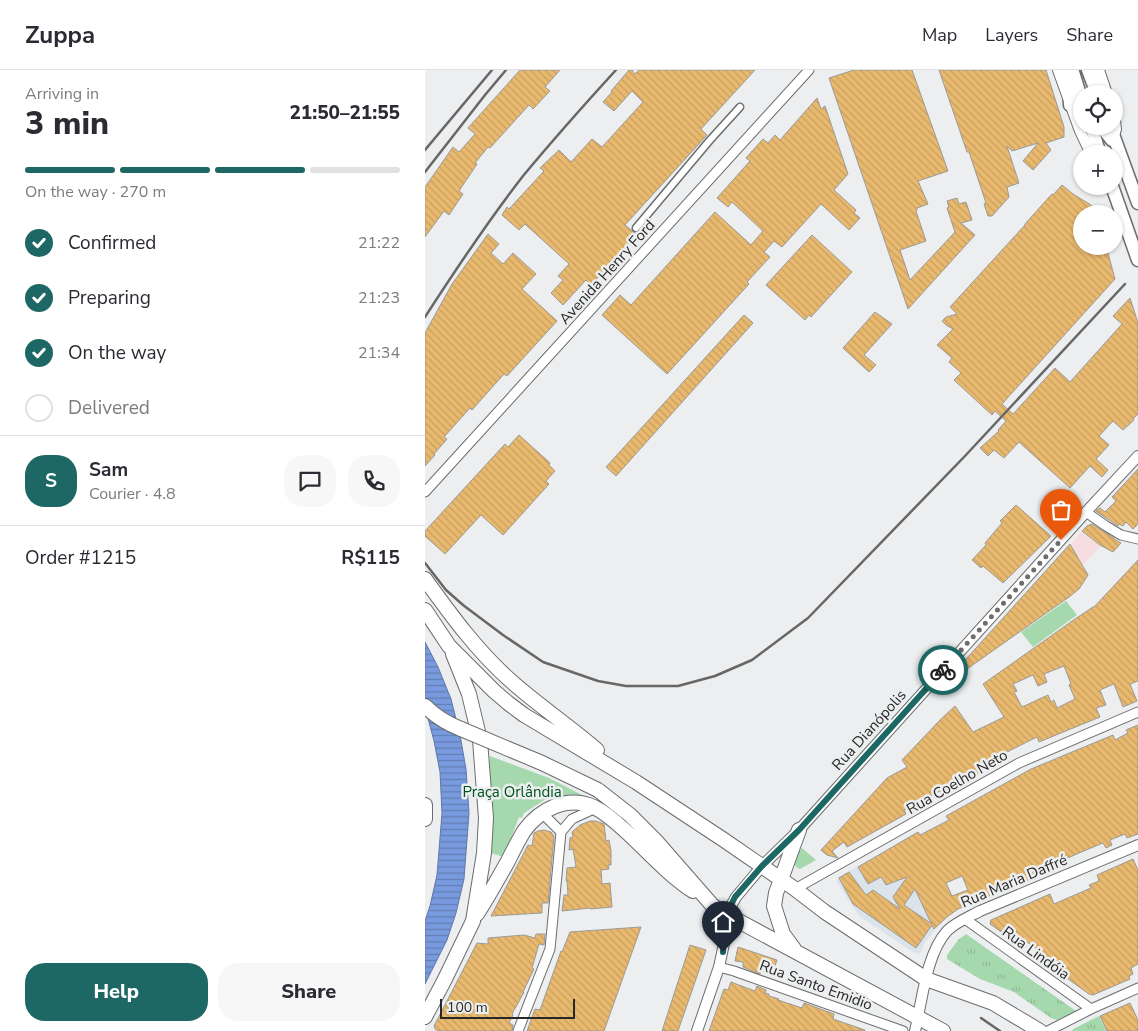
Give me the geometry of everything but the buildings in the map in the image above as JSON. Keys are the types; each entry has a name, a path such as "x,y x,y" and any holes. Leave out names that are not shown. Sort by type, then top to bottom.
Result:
{"highway":[{"path":"425,579 456,622 510,680 636,782"},
{"path":"425,610 449,646 461,671 469,694 479,740 486,818 484,853 473,921"},
{"path":"449,646 494,691 524,715 636,782 725,840 825,912 926,980 993,1003 1040,1031"},
{"path":"425,706 452,726 542,762 598,790 630,815 657,842 712,905"},
{"path":"425,1017 473,921 523,832 542,813 553,806 566,803 583,804 596,808 621,827 676,879 726,915 797,954 916,1025 943,1031"},
{"path":"425,805 425,819"},
{"path":"797,954 783,934 774,906 799,830"}],"main road":[{"path":"1068,70 1070,105"},
{"path":"1072,70 1077,85"},
{"path":"1089,70 1094,85"},
{"path":"1114,137 1138,203"},
{"path":"1115,195 1138,260"}],"street":[{"name":"Avenida Henry Ford","path":"425,492 809,70"},
{"path":"1058,70 1070,105 1073,108"},
{"path":"1099,70 1104,85"},
{"path":"636,228 740,107"},
{"name":"Rua Dianópolis","path":"726,915 735,897 762,866 799,830 1138,456"},
{"path":"1086,512 1121,535 1138,539"},
{"name":"Rua Coelho Neto","path":"795,889 1019,763 1138,712"},
{"path":"518,1031 550,949 561,832 572,819 596,808"},
{"path":"542,813 561,832"},
{"name":"Rua Maria Daffré","path":"916,1025 934,952 946,932 956,924 980,911 1138,845"},
{"path":"697,1031 719,967 725,939 726,915"},
{"name":"Rua Lindóia","path":"965,919 1091,1009"},
{"name":"Rua Santo Emidio","path":"719,967 903,1031"},
{"path":"1048,1031 1091,1009 1137,990"}],"shaded area":[{"path":"1081,532 1100,546 1083,565 1071,544"},
{"path":"871,859 886,885 909,876 935,930 924,943 919,954 914,953 859,916 837,882 838,877"}],"green space":[{"path":"1066,601 1077,615 1033,647 1021,632"},
{"name":"Praça Orlândia","path":"490,756 549,778 586,797 549,797 524,813 522,818 519,817 504,857 487,852 487,803"},
{"path":"802,848 816,860 800,869 796,867 793,860"},
{"path":"966,934 1076,1011 1057,1020 1051,1018 1014,992 980,979 947,959 947,955 958,940"},
{"path":"1099,1016 1106,1031 1071,1031 1075,1028"}],"water":[{"path":"425,642 451,699 466,769 469,813 464,879 456,913 447,940 425,984 425,921 437,875 442,813 440,772 425,707"}],"railway":[{"path":"425,150 492,70"},
{"path":"425,172 506,70"},
{"path":"425,317 497,210 523,176 616,70"},
{"path":"425,563 446,590 463,605 543,662 598,681 626,686 678,686 715,676 752,660 808,618 965,456 1125,284"},
{"path":"981,1018 1000,1031"}],"way so far":[{"path":"943,670 1061,540"}],"route":[{"path":"723,952 726,915 735,897 762,866 799,830 943,670"}]}
